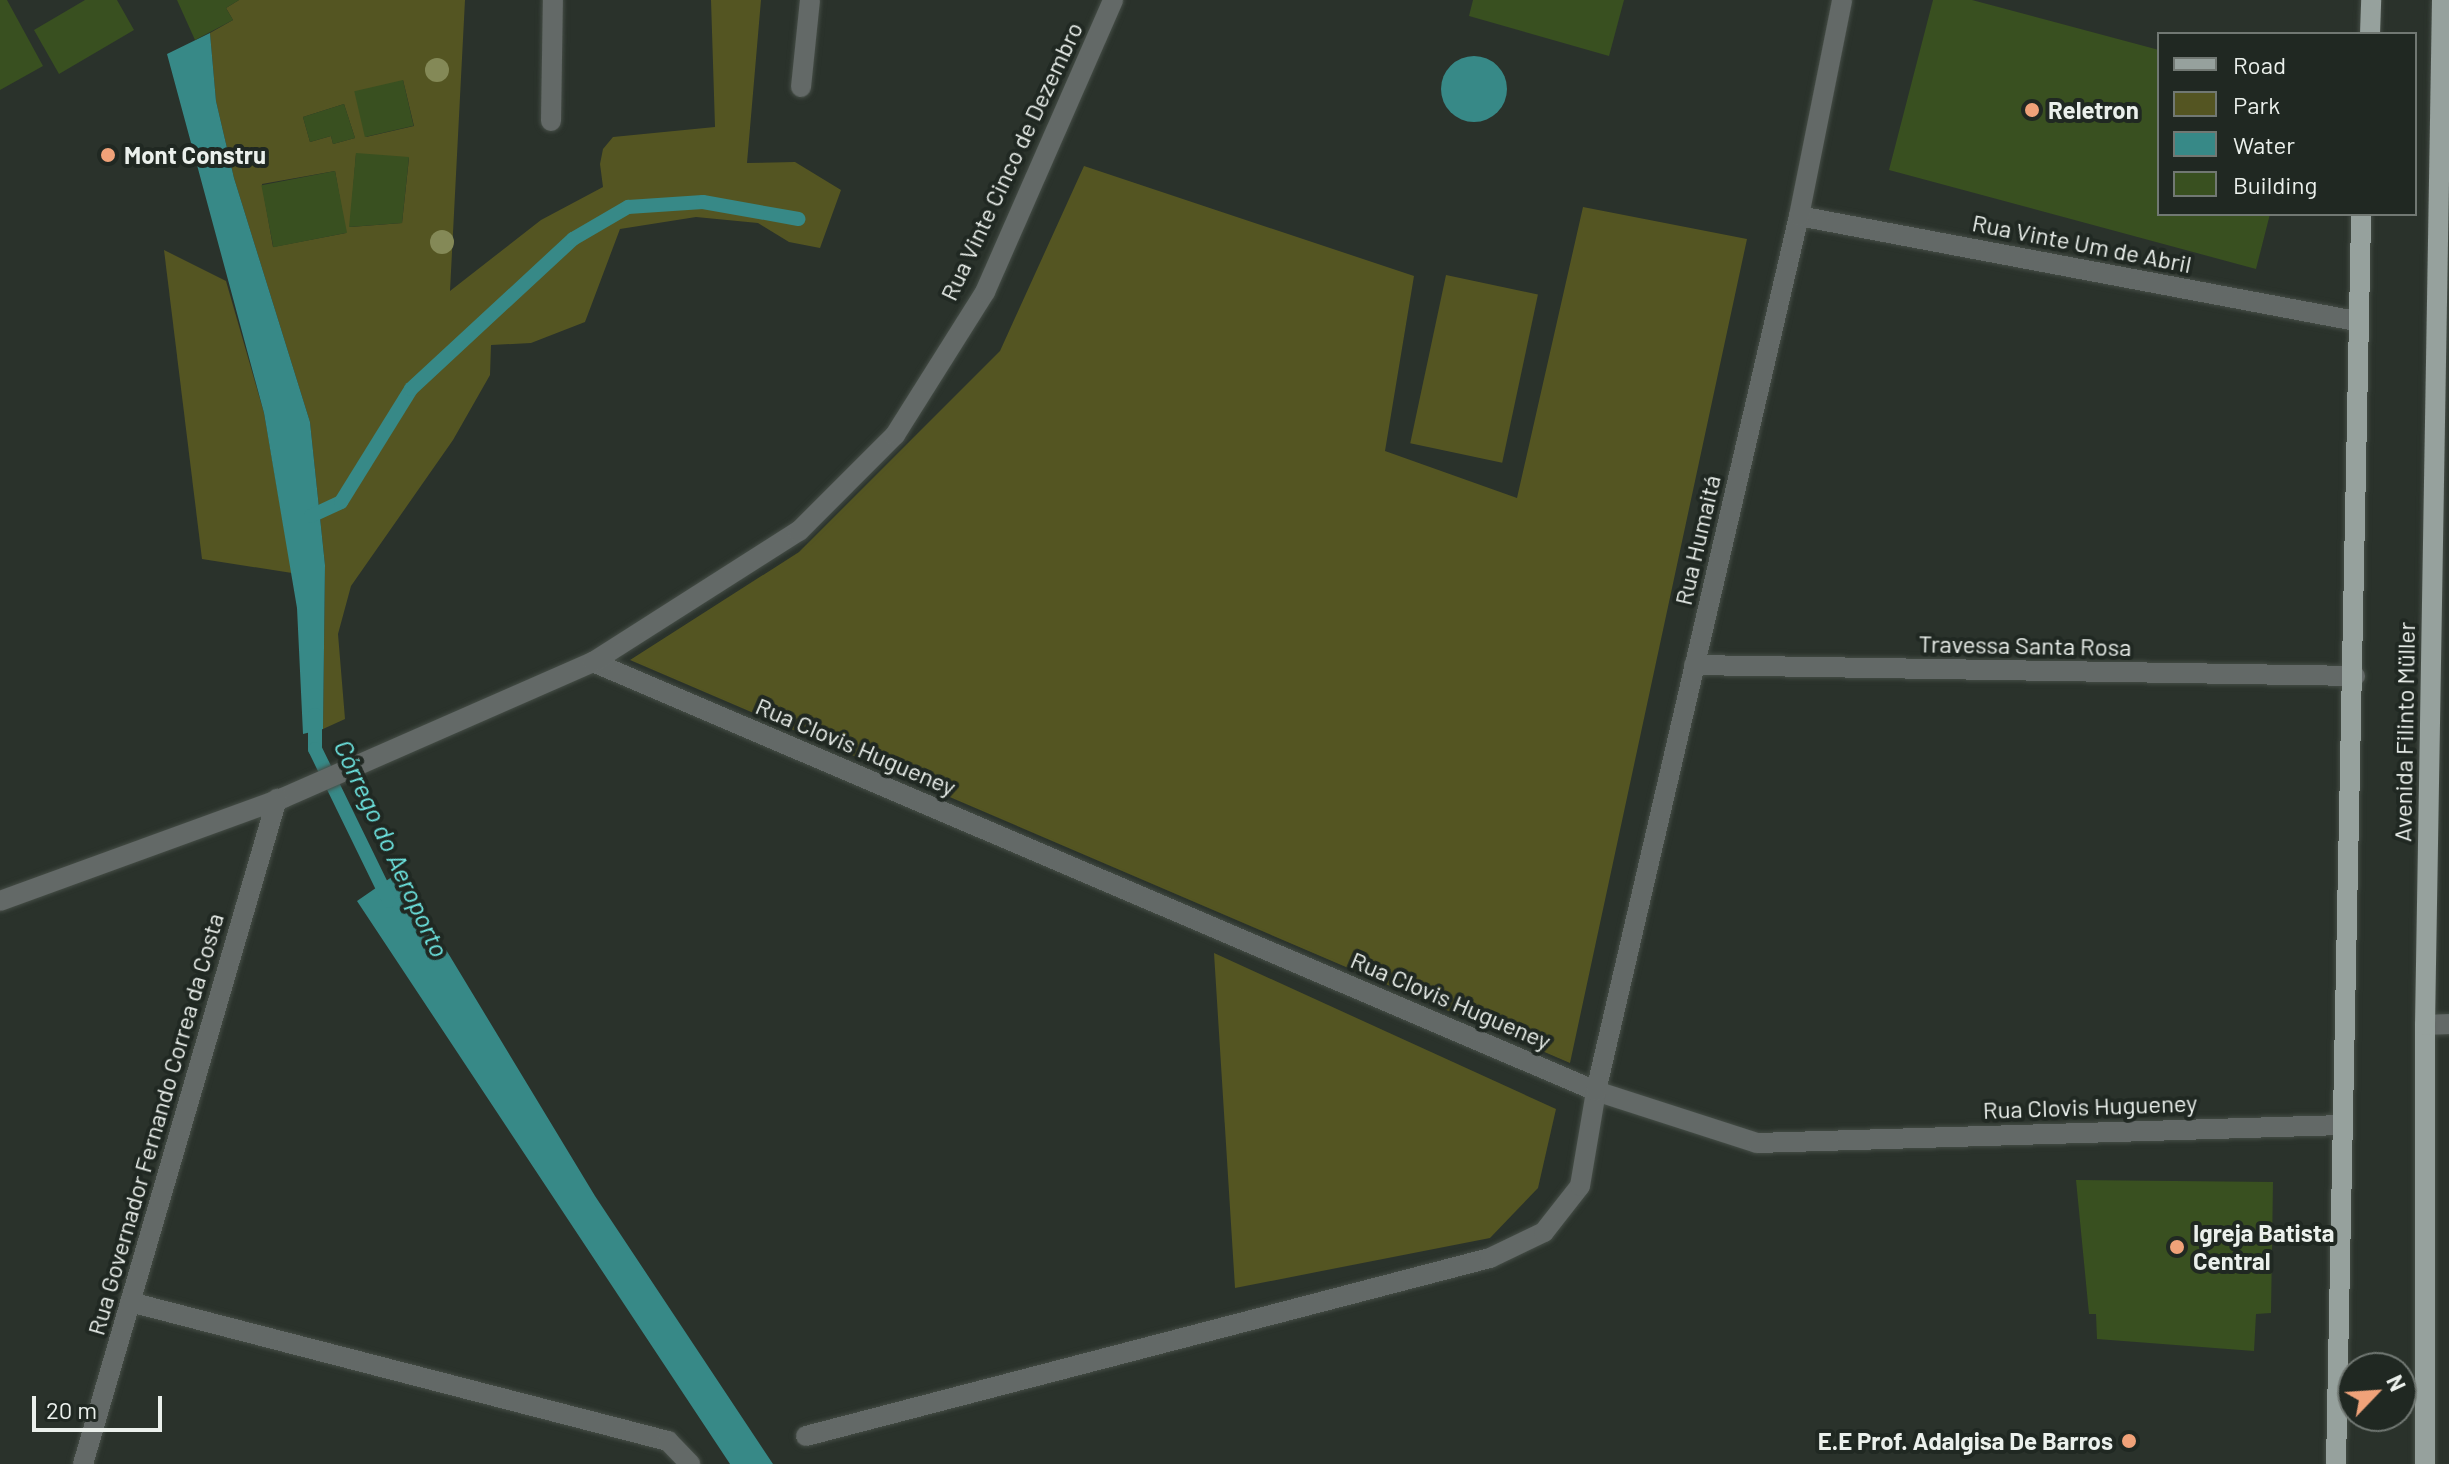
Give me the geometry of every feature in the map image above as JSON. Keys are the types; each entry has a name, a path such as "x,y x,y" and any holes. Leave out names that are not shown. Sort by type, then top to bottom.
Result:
{"main road":[{"path":"2370,32 2371,0"},
{"name":"Avenida Filinto Müller","path":"2425,1464 2425,1025 2442,0"},
{"name":"Avenida Filinto Müller","path":"2336,1464 2355,676 2356,321 2361,216"}],"street":[{"path":"551,121 553,0"},
{"path":"801,87 810,0"},
{"name":"Rua Vinte Cinco de Dezembro","path":"280,798 593,662 799,531 895,435 985,292 1113,0"},
{"name":"Rua Humaitá","path":"806,1436 1490,1258 1544,1232 1580,1186 1596,1091 1799,216 1842,0"},
{"name":"Rua Vinte Um de Abril","path":"1799,216 2356,321"},
{"name":"Rua Clovis Hugueney","path":"593,662 1596,1091 1757,1143 2342,1125"},
{"name":"Travessa Santa Rosa","path":"1694,665 2355,676"},
{"path":"0,901 280,798"},
{"name":"Rua Governador Fernando Correa da Costa","path":"83,1464 280,798"},
{"path":"2425,1025 2449,1024"},
{"path":"130,1302 668,1441 690,1464"}],"green space":[{"path":"239,0 465,0 450,291 541,220 603,187 600,164 603,149 613,137 715,127 711,0 761,0 747,163 795,162 841,190 820,248 789,242 758,223 696,217 620,229 585,322 531,343 491,345 490,375 453,440 351,586 338,634 345,719 323,729 325,565 310,422 234,178 216,101 210,33 233,20 226,8","holes":["403,80 414,126 366,137","344,104 355,138 333,144 331,136 310,142 303,117","356,154 409,158 402,223 350,227","335,171 346,233 273,247 262,184"]},
{"path":"1084,166 1414,276 1385,451 1517,498 1583,207 1747,239 1570,1063 630,660 799,552 1000,351"},
{"path":"164,250 226,281 264,413 292,573 202,559"},
{"path":"1446,275 1538,295 1502,463 1410,443"},
{"path":"1214,953 1556,1109 1538,1188 1490,1238 1235,1288"}],"water":[{"path":"210,33 216,101 234,178 310,422 325,565 323,729 303,734 297,608 264,413 167,54"},
{"path":"1474,56 1487,59 1497,66 1504,76 1507,89 1504,102 1497,112 1487,119 1474,122 1461,119 1451,112 1444,102 1441,89 1444,76 1451,66 1461,59"},
{"path":"399,872 595,1196 773,1464 730,1464 357,901"}],"building":[{"path":"0,0 7,0 43,66 0,90"},
{"path":"85,0 117,0 134,30 59,74 34,30"},
{"path":"177,0 239,0 226,8 233,20 195,40"},
{"path":"1473,0 1624,0 1609,56 1469,16"},
{"name":"Reletron","path":"1933,0 1972,0 2157,49 2157,216 2269,216 2256,269 1889,170"},
{"path":"403,80 414,126 365,137 354,91"},
{"path":"344,104 355,138 333,144 331,136 310,142 303,117"},
{"path":"356,153 409,157 402,223 349,227"},
{"path":"335,171 347,233 273,247 261,185"},
{"name":"Igreja Batista Central","path":"2076,1180 2273,1182 2271,1313 2256,1314 2254,1351 2097,1339 2096,1314 2089,1314"}],"waterway":[{"path":"311,516 341,502 411,389 573,239 628,207 703,202 798,219"},
{"name":"Córrego do Aeroporto","path":"315,715 315,749 389,901"}],"place":[{"name":"Reletron","path":"2032,110"},
{"name":"Mont Constru","path":"108,155"},
{"name":"Igreja Batista Central","path":"2177,1247"},
{"name":"E.E Prof. Adalgisa De Barros","path":"2129,1441"}]}
